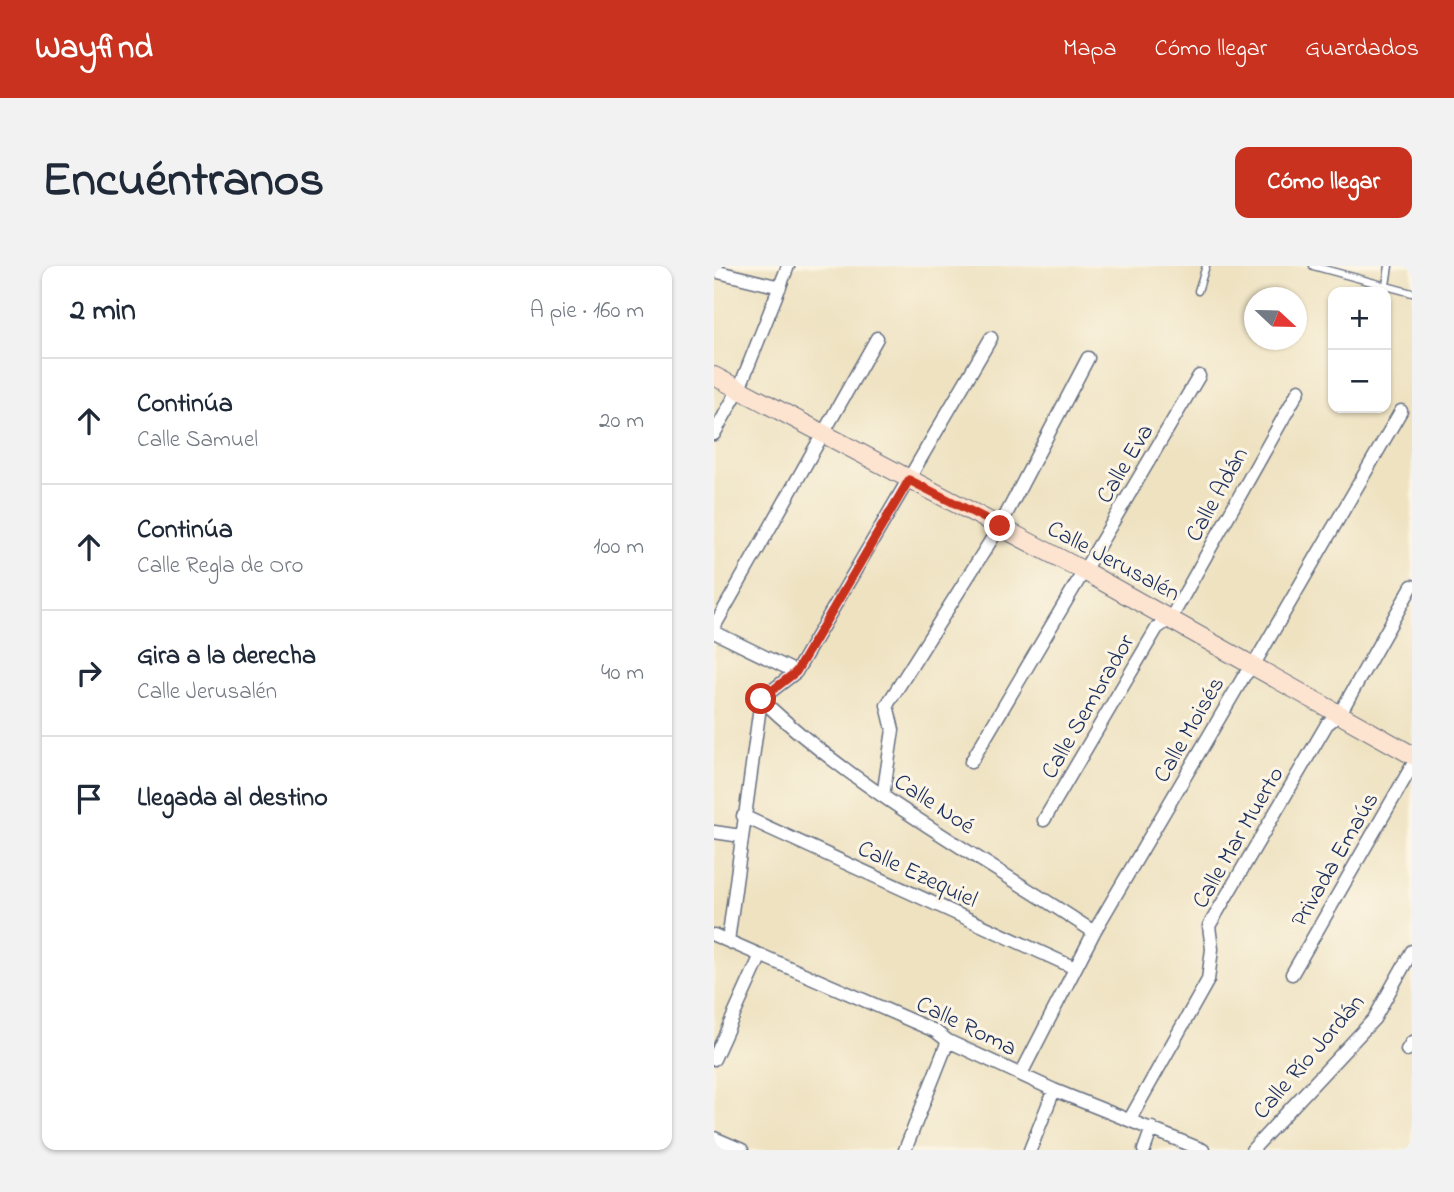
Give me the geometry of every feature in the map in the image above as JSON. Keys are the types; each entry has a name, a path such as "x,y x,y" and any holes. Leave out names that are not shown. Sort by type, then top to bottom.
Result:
{"street":[{"path":"714,434 739,389 788,266"},
{"path":"714,271 780,287"},
{"path":"796,672 714,630 877,338"},
{"path":"728,941 761,699 796,672 991,338"},
{"path":"883,796 893,730 887,705 1000,526 1088,358"},
{"name":"Calle Jerusalén","path":"714,376 1171,618 1412,755"},
{"name":"Calle Eva","path":"971,762 1199,376"},
{"name":"Calle Adán","path":"1171,618 1299,390"},
{"name":"Calle Moisés","path":"1021,1074 1094,932 1401,411"},
{"name":"Calle Mar Muerto","path":"1130,1119 1208,980 1212,949 1209,926 1328,724 1339,715 1412,586"},
{"name":"Calle Sembrador","path":"1044,820 1157,628 1171,618"},
{"name":"Calle Noé","path":"761,699 797,733 883,796 1094,932"},
{"name":"Privada Emaús","path":"1292,974 1412,766"},
{"name":"Calle Ezequiel","path":"743,816 1075,968"},
{"path":"714,832 741,836"},
{"name":"Calle Roma","path":"714,935 935,1031 948,1041 1054,1090 1203,1150"},
{"name":"Calle Río Jordán","path":"1252,1150 1374,1018 1412,951"},
{"path":"714,1059 761,955"},
{"path":"905,1150 948,1041"},
{"path":"1030,1150 1054,1090"},
{"path":"1144,1150 1152,1128"},
{"path":"714,1138 742,1150"}],"lane":[{"path":"1198,291 1206,266"},
{"path":"1313,266 1412,293"},
{"path":"1386,285 1389,266"}],"route":[{"path":"761,699 796,672 909,480 1000,526"}]}
